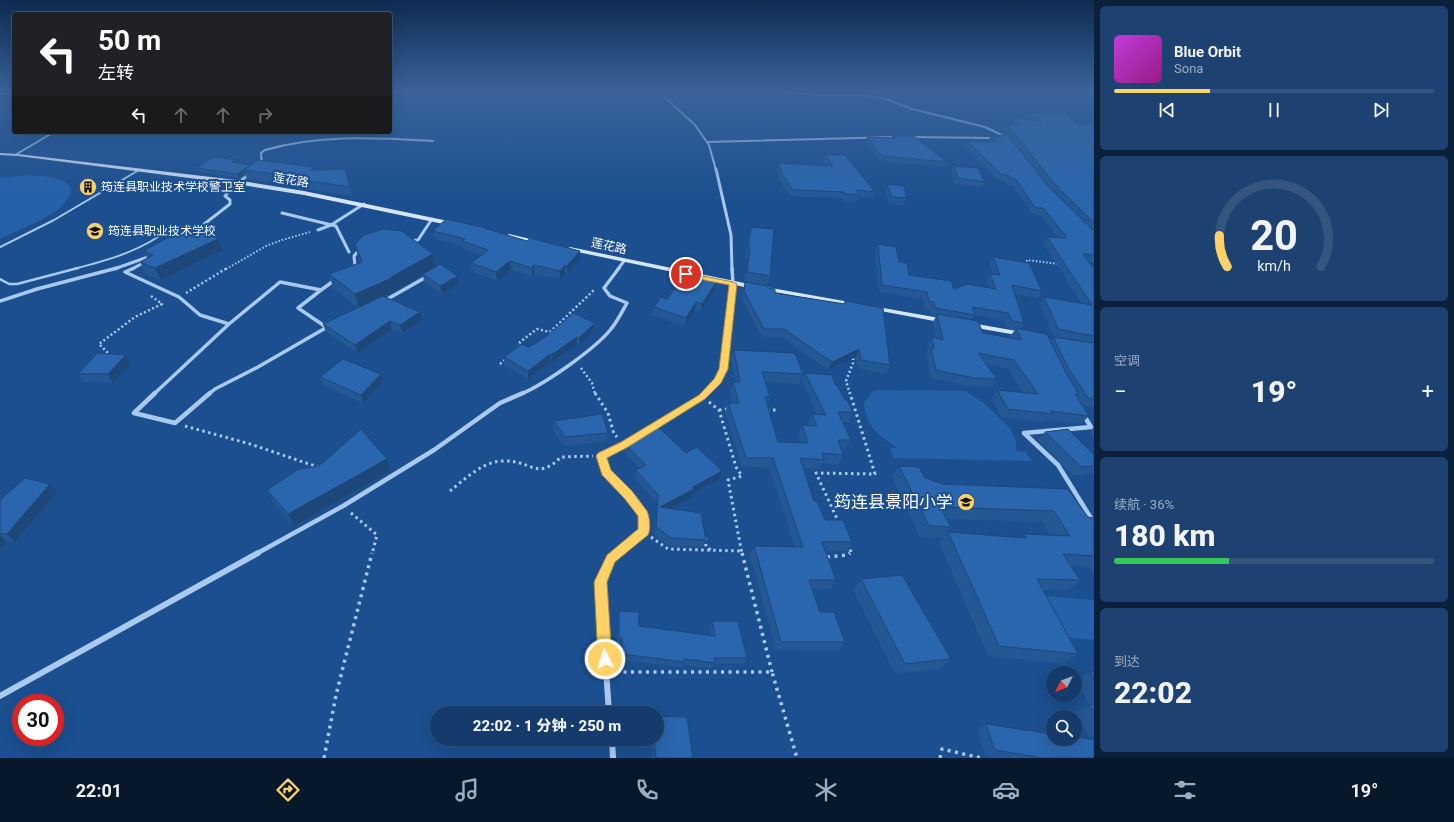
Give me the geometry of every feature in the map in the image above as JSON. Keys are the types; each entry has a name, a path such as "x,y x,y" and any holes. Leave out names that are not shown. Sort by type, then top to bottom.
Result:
{"main road":[{"name":"莲花路","path":"0,154 236,182 364,204 463,226"},
{"path":"501,234 547,244"},
{"name":"莲花路","path":"562,248 733,284 949,321"},
{"path":"965,324 1027,335"}],"street":[{"path":"609,706 600,582 611,559 644,531 643,515 628,495 606,472 601,456 624,444 702,397 718,381 723,369 733,284 731,235 717,169 707,142 697,127"},
{"path":"986,127 996,131 1010,143"},
{"path":"15,155 51,134"},
{"path":"904,137 1006,138"},
{"path":"258,168 262,164 261,153 265,150 297,143 371,138 433,140"},
{"path":"707,142 897,138"},
{"path":"190,235 230,204 230,200 226,196 236,182 255,171"},
{"path":"318,230 333,224 364,204"},
{"path":"282,213 333,224 336,226 349,252"},
{"path":"411,245 406,242 418,240 432,220"},
{"path":"350,270 356,266 354,256 365,246"},
{"path":"0,301 20,293 121,267 155,253"},
{"path":"148,256 143,263 125,272 179,297 200,315 229,324"},
{"path":"0,696 343,506 434,450 500,403 526,392 570,364 608,332 627,303 610,296 604,288 624,261"},
{"path":"382,301 402,292 436,272"},
{"path":"326,327 298,308 338,278"},
{"path":"321,290 280,282 229,324 134,413 175,423 215,389 258,367 332,324"},
{"path":"1080,409 1091,427 1024,433 1058,465 1094,523"},
{"path":"612,746 613,758"}],"lane":[{"path":"0,247 54,220 139,170"},
{"path":"0,278 8,284 17,284 95,263 108,261 158,237"}],"path":[{"path":"179,297 212,278 228,266 261,249 279,241 318,230"},
{"path":"1027,267 1025,263 1027,260 1062,264"},
{"path":"106,358 109,354 99,344 136,317 162,304 149,294 159,288"},
{"path":"518,350 520,342 537,329 550,332 594,291 604,288"},
{"path":"842,530 816,472 875,474 846,382 853,362 853,352"},
{"path":"500,364 512,354"},
{"path":"570,364 575,369 580,366 592,383 595,395 608,413 614,434 624,444"},
{"path":"702,397 716,406 719,410 736,467 742,476 728,480 741,551 772,672 797,758"},
{"path":"719,410 735,409"},
{"path":"763,410 776,410"},
{"path":"175,423 250,444 323,469"},
{"path":"450,491 479,469 497,461 511,459 528,464 539,470 552,466 561,456 601,456"},
{"path":"324,758 336,695 377,535 343,506"},
{"path":"644,531 668,549 715,552 741,551"},
{"path":"704,532 706,547 715,552"},
{"path":"827,557 848,555 851,552 845,537"},
{"path":"606,672 772,672"},
{"path":"940,758 942,749 981,758"}],"shaded area":[{"path":"26,175 44,176 62,180 68,184 71,190 69,197 61,207 50,215 0,239 0,178"},
{"path":"877,390 966,391 985,404 1010,428 1016,440 1016,451 1026,452 1032,461 893,458 890,448 897,448 874,430 866,412 864,403 872,392"},
{"path":"1034,595 1094,600 1094,640 1057,636"}],"building":[{"path":"1010,127 1094,127 1094,223 1053,182"},
{"path":"999,135 1008,135 1048,186 1094,231 1094,255 1083,254 1094,269 1094,336 1058,329 1044,297 1092,305 1047,237 1066,238 1065,235 1043,208 1035,208 1016,179 1011,179 1008,175 1001,174 967,141 996,142 990,137 1001,137"},
{"path":"892,136 914,136 947,162 882,156 867,137 895,138"},
{"path":"825,155 845,155 875,192 857,190 859,195 845,194 844,192 793,190 782,174 779,163 833,166"},
{"path":"213,157 236,160 232,162 251,165 237,174 196,168"},
{"path":"258,160 313,167 311,170 345,169 350,187 244,170"},
{"path":"954,166 978,168 985,182 958,178"},
{"path":"887,184 904,186 907,198 892,197"},
{"path":"446,219 481,227 527,241 530,238 580,251 567,266 565,265 560,271 534,265 532,268 510,261 496,272 471,263 488,250 462,241 465,239 433,231"},
{"path":"187,226 201,229 218,239 155,268 140,262 153,255 144,251"},
{"path":"751,227 774,229 770,276 747,272"},
{"path":"383,229 402,231 433,254 391,277 392,278 355,294 329,274 362,262 355,244 364,235"},
{"path":"878,244 896,247 899,262 907,263 909,275 951,281 954,289 967,284 996,289 990,274 1000,275 993,257 1029,263 1042,291 1012,285 1024,323 1012,321 1008,313 972,307 975,315 935,308 934,302 929,302 927,292 882,285"},
{"path":"440,264 458,276 440,286 423,274"},
{"path":"687,272 717,281 702,304 696,302 686,318 654,307 661,297 667,299"},
{"path":"745,282 768,286 768,288 775,289 775,293 845,304 845,301 883,308 890,365 861,360 859,349 832,362 784,329 764,329 744,291"},
{"path":"383,296 420,312 400,325 390,321 355,345 323,324"},
{"path":"573,313 595,323 579,338 577,337 551,355 550,354 528,371 504,357 522,344 529,347 544,338"},
{"path":"937,314 978,321 983,333 1022,340 1016,328 1047,334 1065,371 1079,395 1075,394 1089,416 1050,411 1052,414 1008,409 997,390 1038,394 1014,360 978,353 997,379 974,378 936,370 931,348 934,349 932,337 943,340"},
{"path":"1053,337 1094,343 1094,399 1088,398 1069,369"},
{"path":"734,350 795,353 803,374 762,372 770,397 765,397 778,442 808,443 802,425 817,426 812,414 826,415 805,373 832,375 835,385 837,385 845,400 847,400 853,412 838,412 851,440 838,440 843,455 822,453 824,460 800,458 814,501 817,501 825,520 843,520 852,542 822,542 836,580 809,580 820,612 834,612 845,642 781,642 754,546 803,547 773,458 746,458 728,403 739,403 733,382 740,382"},
{"path":"97,353 126,355 108,374 78,374"},
{"path":"343,359 381,374 361,395 320,377"},
{"path":"602,414 608,433 565,437 554,421"},
{"path":"656,425 686,453 697,447 722,471 693,487 694,489 660,507 701,513 706,540 671,538 656,527 658,495 636,470 646,465 624,443"},
{"path":"361,429 387,459 288,514 267,490 299,469 319,466"},
{"path":"1068,429 1094,455 1094,466 1081,467 1045,432"},
{"path":"899,466 919,467 925,478 943,484 1068,489 1088,517 1094,518 1094,556 1063,554 1080,580 1037,579 1078,654 999,646 948,532 1026,538 1024,534 1070,536 1054,511 940,507 951,527 929,526"},
{"path":"25,478 50,484 7,534 0,534 0,500"},
{"path":"902,575 951,659 905,664 861,579"},
{"path":"619,611 639,612 639,626 715,636 712,621 738,621 747,658 714,658 715,663 684,659 684,662 622,654 622,638 619,638"},
{"path":"1090,672 1094,672 1094,680"},
{"path":"1089,704 1094,704 1094,714"},
{"path":"664,716 687,717 693,758 656,758 655,746 664,746"},
{"path":"986,724 1045,733 1044,730 1046,730 1046,746 1082,746 1082,737 1094,740 1094,758 1042,758 995,750"}],"place":[{"name":"筠连县职业技术学校警卫室","path":"88,187"},
{"name":"筠连县职业技术学校","path":"95,231"},
{"name":"筠连县景阳小学","path":"966,502"}],"route":[{"path":"605,659 600,582 611,559 644,531 643,515 628,495 606,472 601,456 672,416 702,397 718,381 723,369 733,284 686,274"}]}
